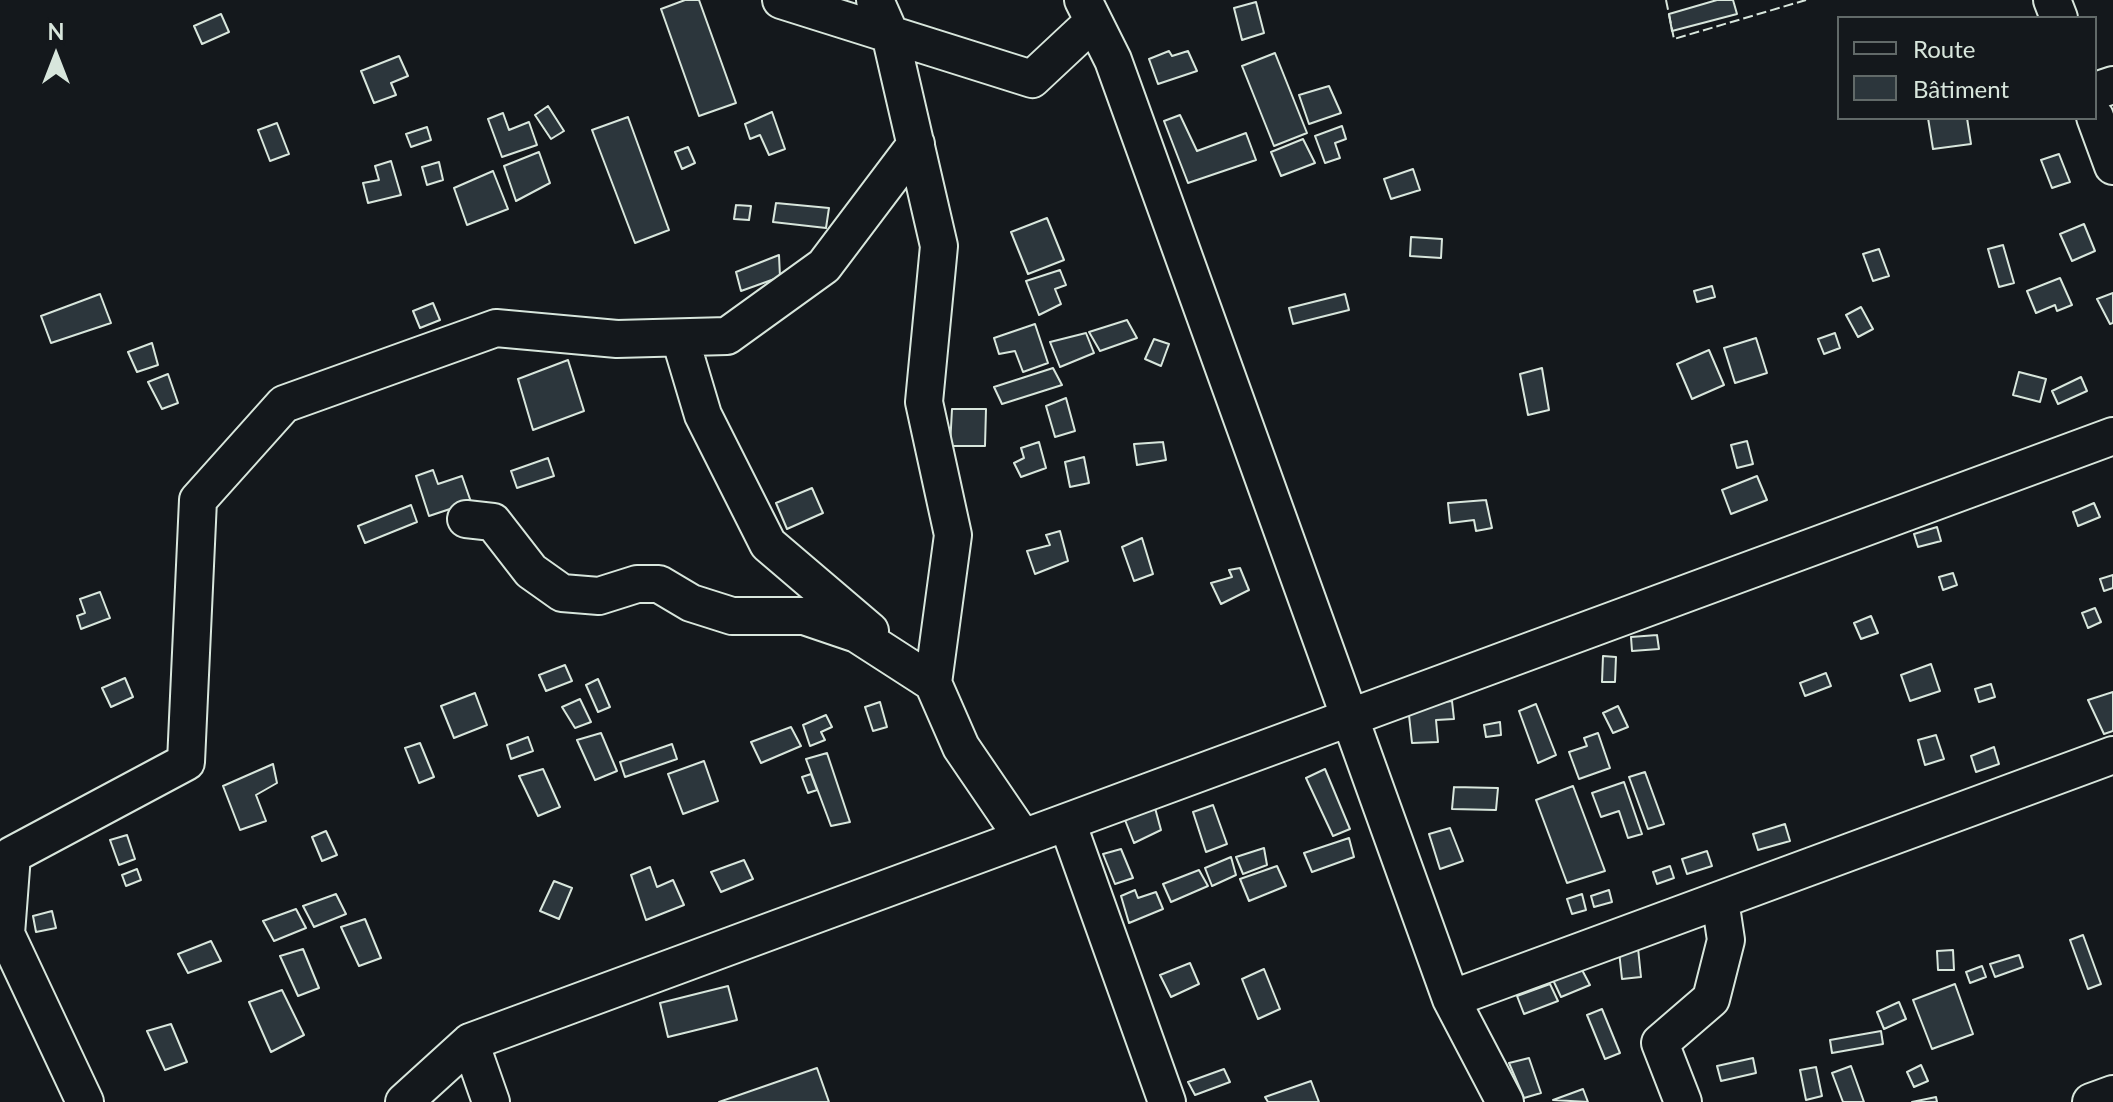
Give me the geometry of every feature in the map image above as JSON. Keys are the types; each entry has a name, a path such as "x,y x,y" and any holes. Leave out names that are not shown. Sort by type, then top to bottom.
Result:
{"street":[{"path":"781,0 1032,79 1088,11 1113,60 1451,999 1505,1102"},
{"path":"875,0 890,34 939,246 924,402 953,535 933,683"},
{"path":"2096,120 2113,166"},
{"path":"85,1102 6,934 12,855 186,762 198,500 284,404 496,328 617,339 727,336 824,266 916,144"},
{"path":"680,338 703,415 768,544 933,683 961,747 1023,838"},
{"path":"404,1102 470,1042 2113,436"},
{"path":"466,519 493,522 531,571 562,593 599,596 637,584 659,584 691,603 732,616 804,616 857,634 933,683"},
{"path":"1451,999 2113,755"},
{"path":"1067,822 1167,1102"},
{"path":"1683,1102 1660,1043 1711,999 1726,940 1720,900"},
{"path":"470,1042 491,1102"},
{"path":"2091,1102 2113,1094"}],"building":[{"path":"685,0 699,0 736,103 699,116 661,9"},
{"path":"1717,0 1733,0 1737,14 1672,31 1669,14"},
{"path":"1256,2 1264,33 1242,40 1234,8"},
{"path":"221,14 229,32 202,44 194,26"},
{"path":"1169,51 1172,56 1188,51 1197,71 1158,84 1149,59"},
{"path":"1275,53 1307,133 1274,146 1242,66"},
{"path":"399,56 408,76 391,83 396,95 374,103 361,71"},
{"path":"1329,86 1341,113 1309,124 1299,95"},
{"path":"548,106 564,131 551,139 535,115"},
{"path":"772,112 785,149 769,155 760,135 750,139 745,124"},
{"path":"503,113 509,130 529,122 537,145 502,157 488,119"},
{"path":"1180,115 1197,151 1246,133 1256,160 1188,183 1164,121"},
{"path":"628,117 669,230 635,243 592,130"},
{"path":"1928,120 1967,120 1971,144 1933,149"},
{"path":"277,123 289,154 270,161 258,130"},
{"path":"1342,126 1346,139 1335,143 1340,158 1325,163 1315,136"},
{"path":"427,127 431,140 411,147 406,134"},
{"path":"1303,139 1315,163 1281,176 1271,152"},
{"path":"688,147 695,163 682,169 675,152"},
{"path":"539,152 550,183 516,201 504,166"},
{"path":"2059,154 2070,182 2052,188 2041,160"},
{"path":"391,161 401,195 368,203 363,183 379,180 375,166"},
{"path":"439,162 443,180 427,185 422,167"},
{"path":"1413,169 1420,190 1391,199 1384,179"},
{"path":"493,171 508,209 467,225 454,188"},
{"path":"776,203 829,208 826,228 773,222"},
{"path":"736,205 751,206 749,220 734,219"},
{"path":"1047,218 1064,260 1028,274 1011,232"},
{"path":"2084,224 2095,251 2072,261 2060,234"},
{"path":"1411,237 1442,239 1441,258 1410,256"},
{"path":"2003,245 2014,283 1999,287 1988,249"},
{"path":"1879,249 1889,276 1873,281 1863,254"},
{"path":"779,255 780,277 741,291 736,272"},
{"path":"1060,270 1066,285 1055,289 1061,304 1039,315 1026,281"},
{"path":"2060,278 2072,305 2057,311 2055,305 2036,313 2027,291"},
{"path":"1712,286 1715,297 1697,302 1694,291"},
{"path":"2113,293 2113,323 2110,324 2097,299"},
{"path":"100,294 111,323 51,343 41,316"},
{"path":"1345,294 1349,310 1293,324 1289,308"},
{"path":"433,303 440,320 420,328 413,311"},
{"path":"1861,307 1873,329 1858,337 1846,315"},
{"path":"1127,320 1137,338 1100,351 1089,332"},
{"path":"1035,324 1048,363 1023,372 1015,351 999,354 994,338"},
{"path":"1086,333 1094,353 1060,367 1050,342"},
{"path":"1835,333 1840,348 1824,354 1818,339"},
{"path":"1756,338 1767,373 1735,383 1724,348"},
{"path":"1154,339 1169,344 1161,366 1145,359"},
{"path":"152,343 158,365 137,372 128,352"},
{"path":"1709,350 1724,385 1692,399 1677,364"},
{"path":"568,360 584,411 533,430 518,379"},
{"path":"1053,368 1062,385 1002,404 994,387"},
{"path":"1542,368 1549,410 1528,415 1520,374"},
{"path":"2019,372 2046,379 2040,402 2013,395"},
{"path":"168,374 178,403 162,409 148,382"},
{"path":"2081,377 2087,391 2058,404 2052,391"},
{"path":"1066,398 1075,431 1055,437 1046,406"},
{"path":"952,409 986,409 985,446 950,446"},
{"path":"1747,441 1753,464 1737,468 1731,445"},
{"path":"1039,442 1046,468 1021,477 1014,463 1024,458 1021,448"},
{"path":"1163,442 1166,460 1137,465 1134,444"},
{"path":"1084,457 1089,483 1070,487 1065,462"},
{"path":"548,458 554,476 517,488 511,471"},
{"path":"433,470 438,484 462,476 471,502 429,516 416,476"},
{"path":"1757,476 1767,500 1731,514 1722,490"},
{"path":"812,488 823,513 787,529 776,503"},
{"path":"1486,500 1492,528 1476,531 1474,520 1450,523 1448,503"},
{"path":"2094,503 2100,517 2078,526 2073,512"},
{"path":"411,505 417,522 365,543 358,526"},
{"path":"1937,527 1941,541 1918,547 1914,534"},
{"path":"1060,531 1068,561 1035,574 1027,551 1050,545 1046,535"},
{"path":"1142,538 1153,574 1134,581 1122,547"},
{"path":"1240,568 1249,590 1221,604 1211,583 1232,577 1229,570"},
{"path":"1953,573 1957,585 1943,590 1939,577"},
{"path":"2113,575 2113,588 2104,591 2100,579"},
{"path":"100,592 110,618 81,629 77,616 85,613 80,599"},
{"path":"2095,608 2101,622 2088,628 2082,613"},
{"path":"1871,616 1878,633 1861,639 1854,623"},
{"path":"1657,635 1659,649 1632,651 1631,637"},
{"path":"1603,656 1616,657 1615,682 1602,682"},
{"path":"1931,664 1940,691 1910,701 1901,675"},
{"path":"565,665 572,681 546,691 539,675"},
{"path":"1826,673 1831,686 1805,696 1800,683"},
{"path":"125,678 133,697 111,707 102,688"},
{"path":"598,679 610,707 598,712 586,685"},
{"path":"1991,684 1995,697 1979,702 1975,689"},
{"path":"2113,692 2113,731 2104,734 2088,700"},
{"path":"475,693 487,725 454,738 441,706"},
{"path":"580,699 591,722 575,728 562,707"},
{"path":"1452,701 1454,719 1436,720 1438,742 1412,743 1408,706"},
{"path":"880,702 887,727 873,731 865,707"},
{"path":"1536,704 1556,755 1538,763 1519,711"},
{"path":"1618,706 1628,727 1613,733 1603,713"},
{"path":"826,715 832,727 821,732 825,740 810,746 803,725"},
{"path":"1500,722 1501,735 1486,737 1484,725"},
{"path":"791,727 801,746 761,763 751,742"},
{"path":"601,733 617,771 595,780 577,740"},
{"path":"1598,733 1610,768 1579,779 1569,752 1587,746 1584,738"},
{"path":"1936,735 1944,759 1925,765 1918,740"},
{"path":"528,737 533,751 511,759 507,745"},
{"path":"420,743 434,777 419,783 405,748"},
{"path":"672,744 677,759 625,777 620,762"},
{"path":"1994,747 1999,764 1976,772 1971,756"},
{"path":"827,753 850,822 831,826 806,759"},
{"path":"704,761 718,801 683,814 668,774"},
{"path":"273,764 277,783 256,795 266,821 240,830 223,786"},
{"path":"543,769 560,807 538,816 519,776"},
{"path":"1325,769 1350,829 1333,836 1306,778"},
{"path":"1645,772 1664,824 1648,829 1629,777"},
{"path":"811,774 817,790 808,793 802,777"},
{"path":"1624,782 1642,834 1628,838 1619,811 1601,817 1592,793"},
{"path":"1573,786 1605,871 1567,883 1536,800"},
{"path":"1454,787 1498,788 1496,810 1452,809"},
{"path":"1213,805 1227,844 1206,852 1193,812"},
{"path":"1155,808 1161,830 1134,843 1125,820"},
{"path":"1785,824 1790,841 1758,850 1753,834"},
{"path":"1450,828 1463,861 1440,869 1429,834"},
{"path":"326,831 337,855 322,861 312,837"},
{"path":"127,835 135,859 119,865 110,840"},
{"path":"1349,838 1354,857 1312,872 1304,853"},
{"path":"1264,848 1267,865 1243,874 1236,857"},
{"path":"1121,849 1133,878 1115,884 1103,854"},
{"path":"1707,851 1712,866 1687,874 1682,859"},
{"path":"1231,857 1236,875 1212,886 1205,868"},
{"path":"744,860 753,879 721,892 711,872"},
{"path":"1277,866 1286,886 1249,901 1240,879"},
{"path":"1670,866 1674,878 1657,884 1653,872"},
{"path":"650,867 657,887 673,880 684,905 646,920 631,875"},
{"path":"137,869 141,880 126,886 122,875"},
{"path":"1199,870 1208,886 1171,902 1163,884"},
{"path":"554,881 572,888 559,919 540,911"},
{"path":"1135,890 1138,898 1156,892 1163,909 1129,923 1121,896"},
{"path":"1609,890 1612,902 1594,907 1591,896"},
{"path":"336,894 346,914 314,927 303,906"},
{"path":"1582,894 1586,910 1572,914 1567,899"},
{"path":"296,909 306,928 274,941 263,921"},
{"path":"52,911 56,928 36,932 33,916"},
{"path":"365,919 381,958 359,966 341,927"},
{"path":"2083,935 2101,984 2088,989 2070,940"},
{"path":"211,941 221,961 188,973 178,954"},
{"path":"1638,948 1641,977 1622,979 1619,951"},
{"path":"303,949 319,988 298,996 280,956"},
{"path":"1953,950 1954,970 1938,970 1937,951"},
{"path":"2019,955 2023,967 1995,977 1990,964"},
{"path":"1190,963 1199,984 1171,997 1160,975"},
{"path":"1982,966 1986,977 1970,983 1966,972"},
{"path":"1581,968 1590,985 1561,997 1553,980"},
{"path":"1264,969 1280,1009 1258,1019 1242,979"},
{"path":"1550,984 1558,1001 1524,1014 1517,996"},
{"path":"1955,984 1973,1034 1932,1049 1913,1000"},
{"path":"728,986 737,1020 668,1037 660,1003"},
{"path":"282,990 304,1035 271,1052 249,1002"},
{"path":"1899,1002 1906,1019 1884,1029 1877,1012"},
{"path":"1602,1009 1620,1053 1605,1059 1587,1015"},
{"path":"171,1024 187,1062 165,1070 147,1031"},
{"path":"1881,1031 1883,1044 1832,1053 1830,1040"},
{"path":"1529,1058 1541,1093 1524,1098 1509,1063"},
{"path":"1753,1058 1756,1073 1721,1081 1717,1066"},
{"path":"1921,1065 1928,1081 1914,1087 1907,1072"},
{"path":"1851,1066 1864,1102 1843,1102 1832,1073"},
{"path":"1816,1067 1822,1096 1806,1100 1800,1070"},
{"path":"817,1068 829,1102 719,1102"},
{"path":"1224,1069 1230,1082 1195,1095 1188,1082"},
{"path":"1311,1081 1319,1102 1268,1102 1265,1097"},
{"path":"1583,1089 1588,1102 1553,1100"},
{"path":"1936,1097 1937,1102 1912,1102"}],"fence":[{"path":"1666,0 1674,39 1806,0"}]}
